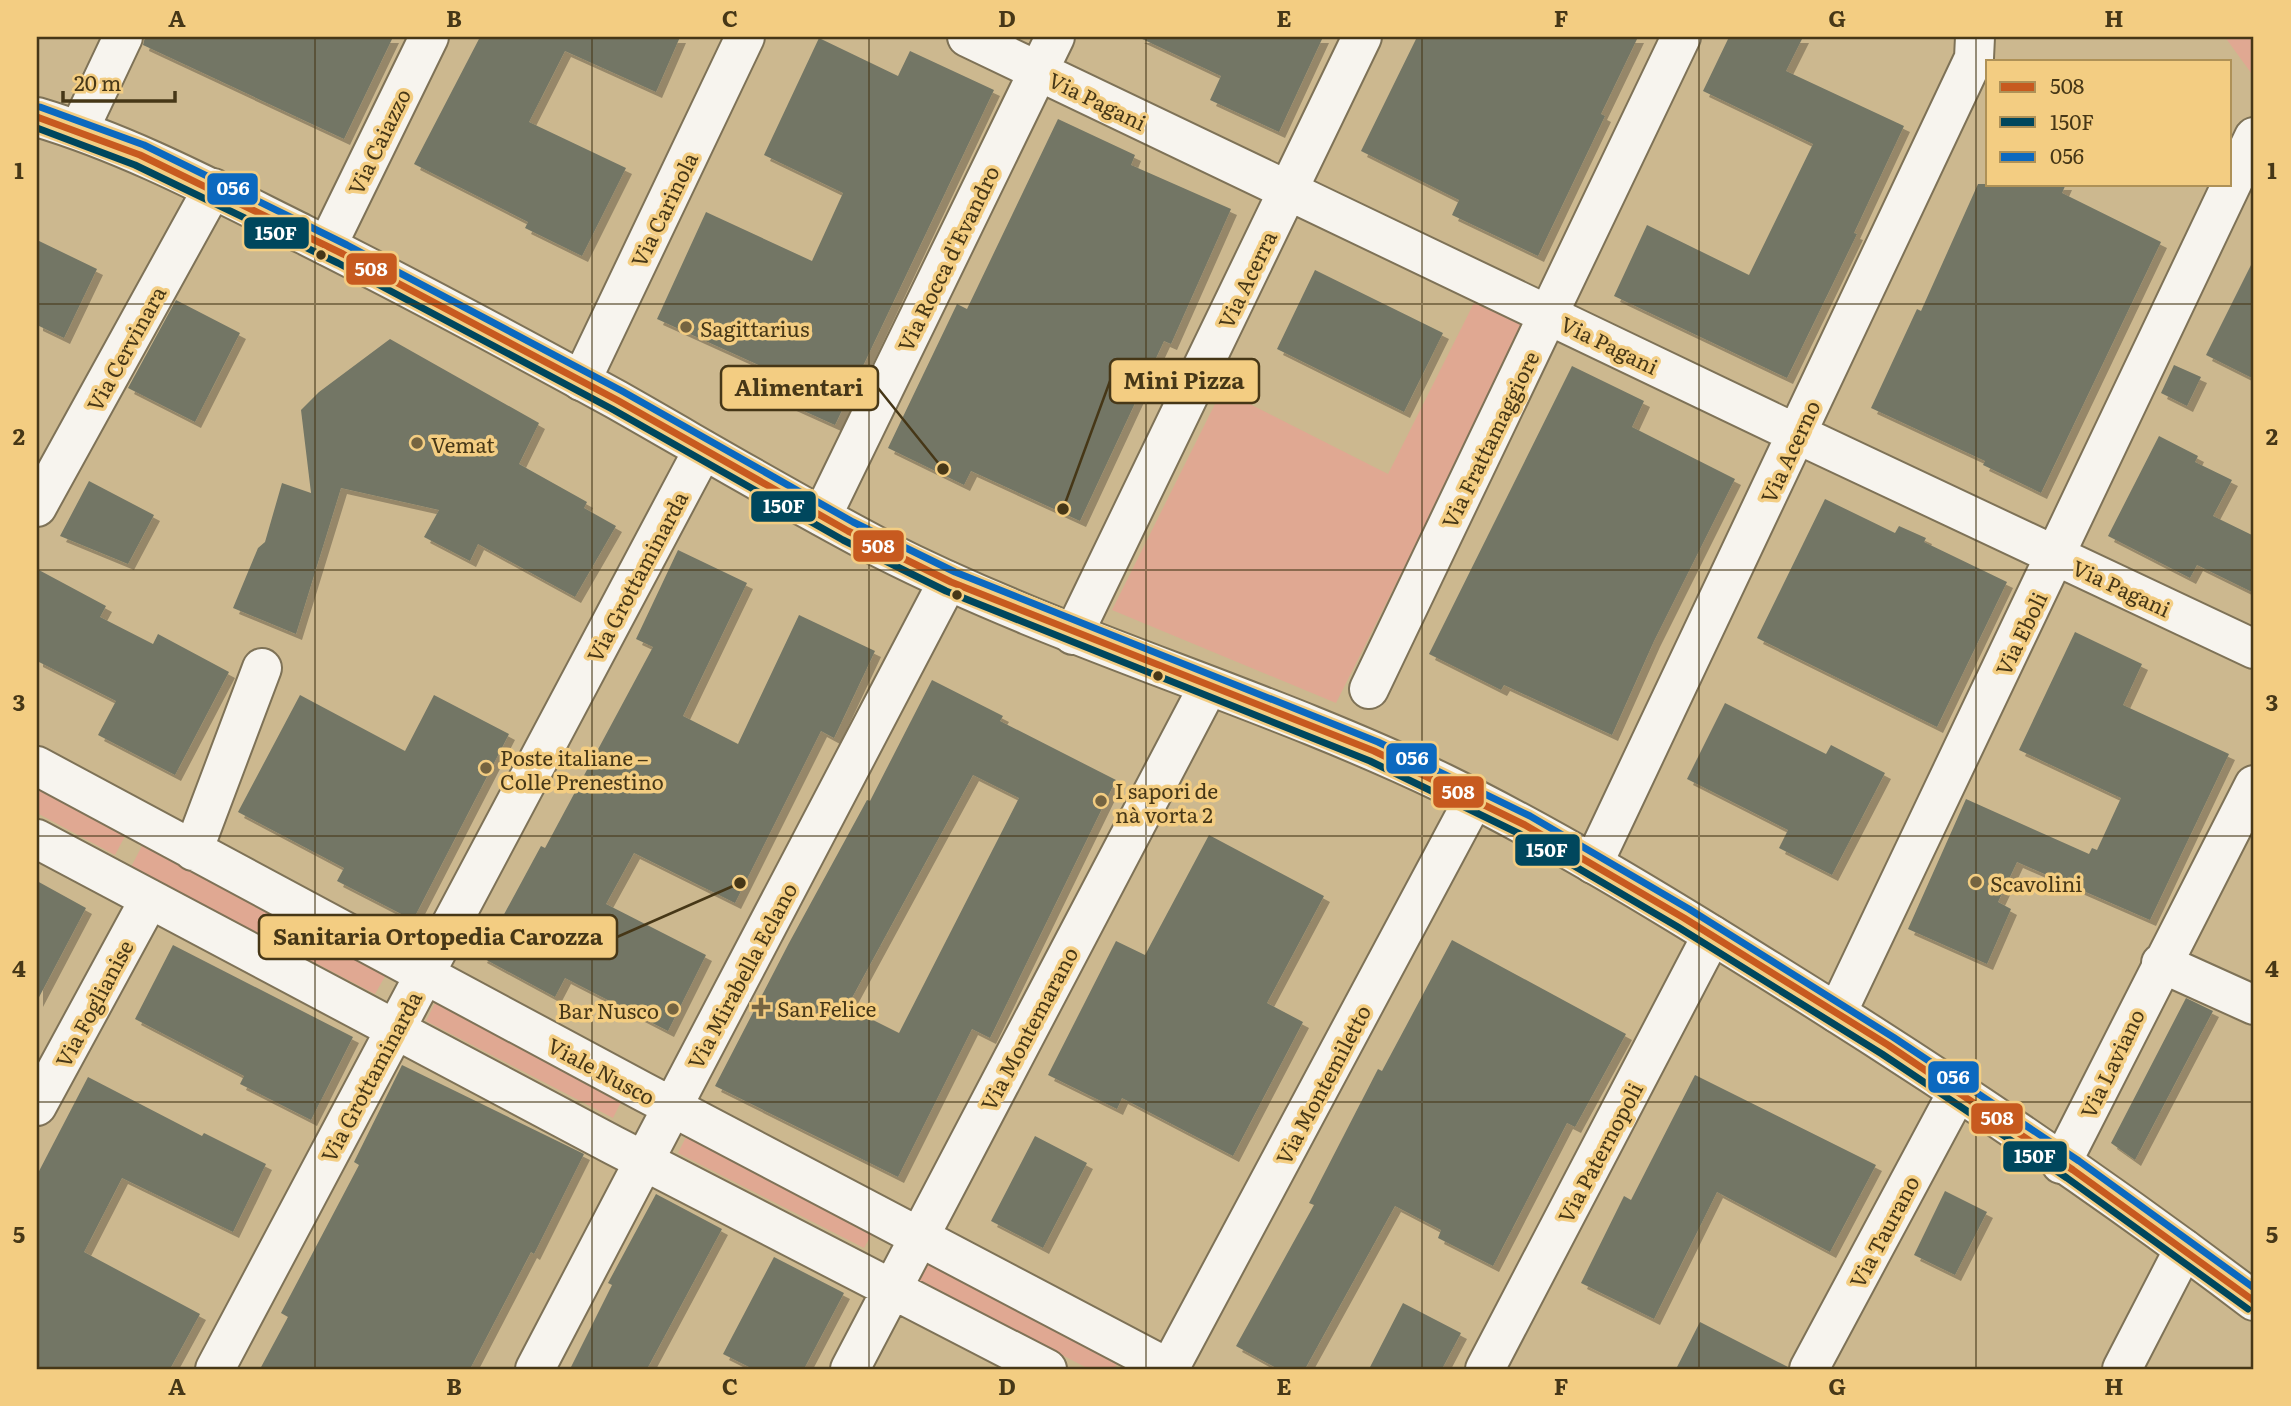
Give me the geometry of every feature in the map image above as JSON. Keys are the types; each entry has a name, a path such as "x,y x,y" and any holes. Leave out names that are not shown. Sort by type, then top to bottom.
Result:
{"street":[{"path":"79,130 123,37"},
{"name":"Via Caiazzo","path":"327,246 429,37"},
{"name":"Via Carinola","path":"581,381 745,37"},
{"name":"Via Pagani","path":"967,37 2254,649"},
{"name":"Via Rocca d'Evandro","path":"822,516 1055,37"},
{"name":"Via Acerra","path":"1073,635 1362,37"},
{"name":"Via Frattamaggiore","path":"1369,689 1681,37"},
{"name":"Via Acerno","path":"1593,864 1974,58 1975,37"},
{"path":"37,117 79,130 213,188 327,246 581,381 822,516 948,581 1073,635 1364,748 1474,799 1593,864 1838,1013 2062,1164 2254,1301"},
{"name":"Via Eboli","path":"2232,184 2254,137"},
{"name":"Via Eboli","path":"1838,1013 2231,186"},
{"name":"Via Cervinara","path":"37,507 213,188"},
{"name":"Via Grottaminarda","path":"215,1369 704,450"},
{"name":"Via Mirabella Eclano","path":"535,1369 948,581"},
{"path":"193,851 262,668"},
{"name":"Via Montemarano","path":"850,1369 1208,687"},
{"name":"Viale Nusco","path":"37,766 423,974 1169,1369"},
{"name":"Via Laviano","path":"2062,1164 2254,785"},
{"name":"Via Montemiletto","path":"1169,1369 1474,799"},
{"path":"37,839 644,1160 1047,1369"},
{"name":"Via Foglianise","path":"37,1107 149,900"},
{"name":"Via Paternopoli","path":"1485,1369 1712,935"},
{"path":"2161,964 2254,1005"},
{"name":"Via Taurano","path":"1809,1369 1957,1093"},
{"path":"2122,1369 2184,1249"}],"shaded area":[{"path":"2225,37 2254,37 2254,77"},
{"path":"1477,297 1527,323 1336,703 1112,610 1222,390 1388,474"},
{"path":"37,788 125,836 115,855 37,813"},
{"path":"143,844 388,971 375,994 131,867"},
{"path":"436,1001 623,1098 613,1118 426,1021"},
{"path":"689,1131 876,1227 864,1248 678,1153"},
{"path":"930,1256 1121,1357 1114,1369 1089,1369 918,1280"}],"building":[{"path":"145,37 393,37 344,139 143,45"},
{"path":"480,37 680,37 656,92 565,51 529,122 626,168 582,256 525,228 528,222 414,164"},
{"path":"1138,37 1323,37 1279,132 1210,100 1221,76"},
{"path":"1417,37 1638,37 1601,114 1605,116 1538,256 1452,215 1459,200 1361,151"},
{"path":"1729,37 1803,37 1786,71 1904,126 1854,233 1857,234 1787,378 1614,296 1647,225 1749,275 1813,144 1703,91"},
{"path":"819,38 898,76 910,51 994,90 835,425 753,388 763,367 657,319 706,212 812,261 843,193 764,155"},
{"path":"1058,119 1135,155 1131,165 1231,209 1171,344 1164,341 1080,521 971,471 964,485 888,448 957,304 967,309"},
{"path":"1978,184 2065,186 2062,193 2161,242 2041,493 1983,465 1985,461 1871,408 1917,309 1921,311"},
{"path":"37,240 97,269 64,338 37,325"},
{"path":"2254,259 2254,379 2206,355"},
{"path":"1315,270 1443,333 1404,412 1277,349"},
{"path":"176,300 240,333 195,422 128,388"},
{"name":"Vemat","path":"390,339 539,423 519,464 587,502 584,508 616,526 575,597 478,544 470,561 424,537 439,510 341,488 296,634 233,608 258,548 265,542 282,483 311,493 301,410 319,392"},
{"path":"2174,365 2201,377 2187,406 2161,393"},
{"path":"1572,366 1644,401 1632,427 1735,479 1654,641 1612,735 1504,685 1501,690 1429,654"},
{"path":"2159,436 2198,456 2195,462 2232,480 2213,516 2254,536 2254,593 2197,565 2190,578 2108,536"},
{"path":"89,481 154,515 128,564 60,536"},
{"path":"1825,499 1895,533 1899,526 1926,538 1924,542 2007,582 1937,727 1757,638"},
{"path":"678,550 747,583 683,716 738,744 799,615 875,651 834,738 821,731 735,903 634,853 606,904 706,955 668,1031 565,978 555,997 481,957 541,846 545,848 653,647 636,639"},
{"path":"37,569 106,606 100,617 153,644 158,634 229,672 175,775 98,735 116,701 37,661"},
{"path":"2075,632 2142,664 2123,705 2229,754 2150,920 2017,862 1998,902 2011,909 1987,964 1908,929 1966,799 2089,854 2092,848 2097,850 2121,798 2019,750"},
{"path":"932,680 1003,716 1000,721 1116,780 990,1038 972,1029 898,1177 715,1086 789,943 867,800 870,801","holes":["973,775 1019,798 899,1033 847,1007"]},
{"path":"300,695 405,751 434,695 509,734 413,920 337,881 344,868 238,812"},
{"path":"1725,703 1826,754 1831,745 1885,773 1832,875 1779,848 1788,830 1687,779"},
{"path":"1209,835 1324,896 1267,1003 1303,1022 1233,1156 1122,1098 1117,1109 1048,1075 1116,941 1145,955"},
{"path":"37,881 86,908 37,1001"},
{"path":"1452,940 1626,1034 1575,1127 1567,1123 1493,1266 1438,1238 1441,1230 1395,1206 1305,1369 1278,1369 1236,1346 1314,1205 1309,1203 1378,1069 1382,1071"},
{"path":"173,945 353,1037 311,1120 240,1084 244,1076 135,1019"},
{"path":"2186,998 2213,1011 2135,1160 2111,1143"},
{"path":"402,1065 584,1154 534,1254 531,1252 470,1369 260,1369 288,1317 281,1313 359,1165 354,1162"},
{"path":"1695,1075 1876,1165 1830,1252 1717,1192 1654,1319 1581,1283 1624,1196 1631,1200"},
{"path":"88,1077 202,1136 204,1133 266,1164 233,1232 122,1178 84,1252 200,1314 170,1369 37,1369 37,1175"},
{"path":"1035,1136 1087,1163 1043,1248 991,1221"},
{"path":"1945,1191 1987,1212 1955,1275 1914,1255"},
{"path":"656,1194 722,1229 647,1369 570,1369 612,1285 608,1283"},
{"path":"774,1257 844,1293 804,1369 753,1369 723,1354"},
{"path":"1403,1303 1461,1333 1442,1369 1369,1369"},
{"path":"1700,1322 1788,1367 1787,1369 1676,1369"}],"transit line":[{"name":"056","path":"40,107 144,145 347,245 622,391 853,522 955,572 1378,742 1530,816 1689,909 1893,1037 2079,1161 2254,1288"},
{"name":"508","path":"37,117 140,155 343,254 617,400 848,531 951,582 1374,751 1525,825 1684,918 1888,1045 2073,1170 2254,1301"},
{"name":"150F","path":"37,128 135,165 338,263 612,409 843,540 946,591 1370,761 1520,834 1678,927 1882,1054 2067,1178 2248,1309"}],"place":[{"name":"Sagittarius","path":"686,327"},
{"name":"Vemat","path":"417,443"},
{"name":"Alimentari","path":"943,469"},
{"name":"Mini Pizza","path":"1063,509"},
{"name":"Poste italiane – Colle Prenestino","path":"486,768"},
{"name":"I sapori de nà vorta 2","path":"1101,801"},
{"name":"Scavolini","path":"1976,882"},
{"name":"Sanitaria Ortopedia Carozza","path":"740,883"},
{"name":"San Felice","path":"761,1007"},
{"name":"Bar Nusco","path":"673,1009"}]}
